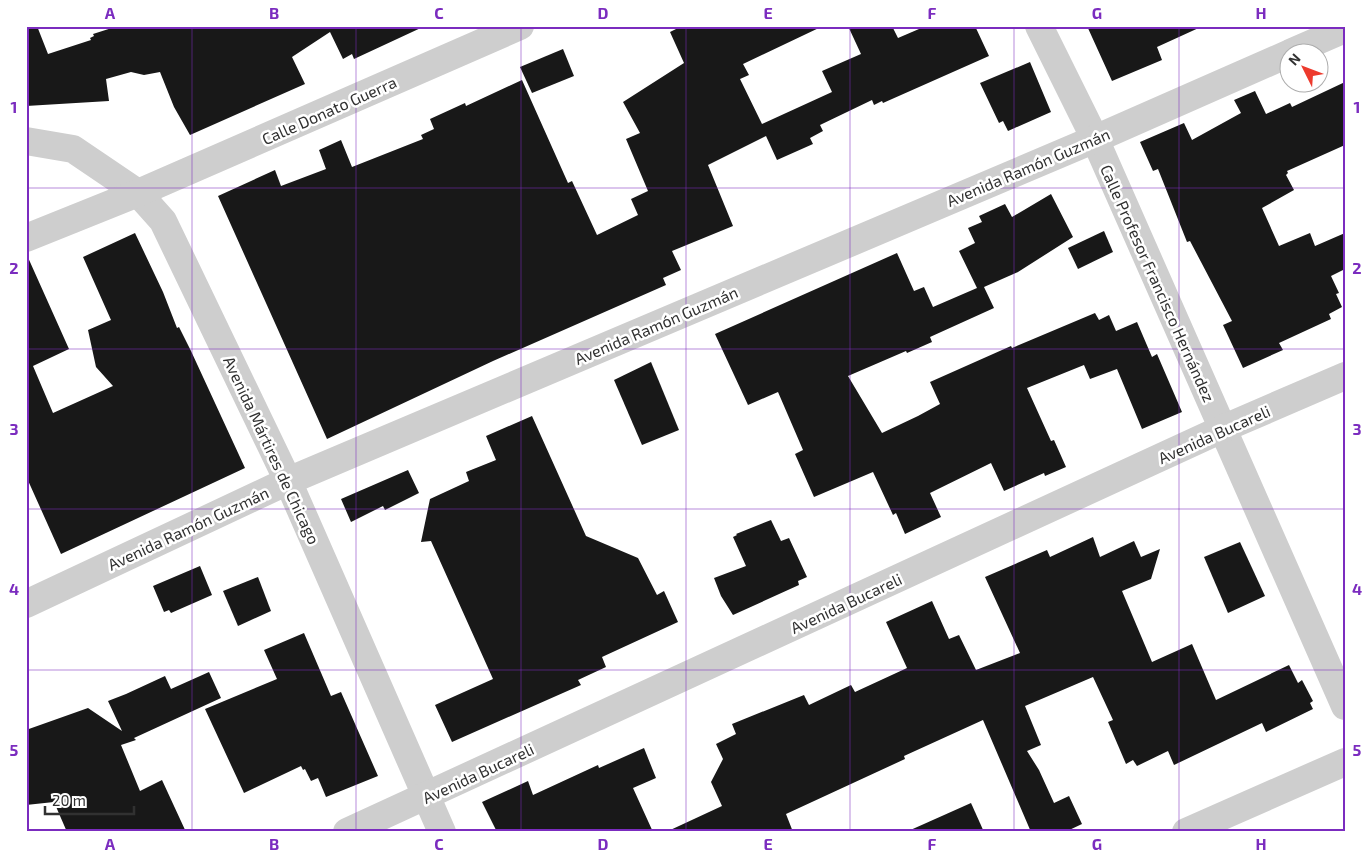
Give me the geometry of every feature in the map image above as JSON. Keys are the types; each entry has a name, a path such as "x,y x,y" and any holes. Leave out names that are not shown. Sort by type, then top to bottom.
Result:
{"street":[{"name":"Calle Donato Guerra","path":"26,238 138,193 520,26"},
{"name":"Calle Profesor Francisco Hernández","path":"1039,26 1095,139 1345,706"},
{"path":"1315,42 1345,29"},
{"name":"Avenida Ramón Guzmán","path":"26,604 288,481 1095,139 1278,58"},
{"name":"Avenida Mártires de Chicago","path":"26,141 73,149 138,193 163,221 288,481 442,832"},
{"name":"Avenida Bucareli","path":"347,832 1222,429 1345,376"},
{"path":"1186,832 1345,762"}],"building":[{"path":"26,26 37,26 48,54 91,40 90,38 94,36 93,34 118,26 425,26 354,59 352,54 343,59 330,32 292,57 305,84 190,135 174,107 160,72 144,75 131,72 106,79 109,101 26,106"},
{"path":"682,26 823,26 743,64 749,75 740,79 762,124 832,92 822,71 861,54 848,26 892,26 898,38 926,26 975,26 989,56 883,103 882,101 874,105 872,100 820,125 823,131 810,138 813,144 777,160 766,136 708,165 733,226 672,251 681,270 663,278 666,285 493,361 327,439 218,196 275,170 281,186 326,169 319,150 341,140 352,167 423,139 421,135 434,129 430,119 465,103 466,106 522,80 568,183 572,181 597,235 638,215 631,199 648,191 626,139 640,133 623,102 684,63 670,32"},
{"path":"1087,26 1203,26 1157,47 1162,60 1112,81"},
{"path":"563,49 574,76 532,93 520,67"},
{"path":"1030,62 1051,112 1008,131 1003,121 999,123 980,83"},
{"path":"1345,82 1345,145 1287,171 1286,175 1294,190 1262,208 1279,246 1310,233 1315,246 1345,233 1345,269 1331,276 1339,293 1336,294 1342,307 1329,314 1331,319 1279,343 1283,350 1243,368 1223,325 1232,321 1190,241 1187,242 1158,169 1153,171 1140,142 1184,123 1192,140 1241,113 1234,100 1255,91 1266,114 1290,103 1292,107 1324,92 1328,92 1328,90"},
{"path":"1051,194 1073,237 1018,272 984,287 994,308 930,337 932,342 848,376 882,433 940,404 930,382 1011,346 1012,348 1095,313 1099,320 1109,315 1116,331 1137,322 1152,357 1157,354 1182,412 1142,429 1117,369 1090,379 1084,365 1027,388 1051,441 1054,440 1066,467 1045,476 1044,473 1004,491 991,463 930,493 941,517 905,534 896,513 893,515 873,472 814,497 795,454 803,450 778,392 748,405 715,334 897,253 914,291 924,287 933,307 977,288 959,251 975,243 968,228 982,222 979,216 1005,204 1012,217"},
{"path":"1104,231 1113,252 1078,269 1068,248"},
{"path":"135,233 163,292 177,328 179,327 191,351 245,468 61,554 26,476 26,253 69,349 33,366 53,413 113,386 96,367 88,330 111,320 83,257"},
{"path":"651,362 679,430 642,445 614,380"},
{"path":"532,416 586,536 638,558 657,595 664,591 678,622 602,657 606,667 578,680 581,685 452,742 435,705 493,679 431,541 421,542 430,499 469,481 466,472 496,460 486,436"},
{"path":"408,470 419,493 385,510 383,506 351,522 341,499"},
{"path":"771,520 781,541 789,538 807,577 798,581 799,585 733,615 721,596 714,578 746,566 733,537 736,534"},
{"path":"1093,537 1100,557 1134,541 1141,557 1160,549 1151,579 1122,591 1152,662 1192,644 1216,700 1289,665 1298,683 1302,680 1313,701 1310,703 1313,709 1266,732 1262,723 1174,765 1168,751 1137,766 1133,760 1126,764 1108,722 1113,720 1093,677 1025,706 1041,745 1027,751 1039,770 1054,803 1069,796 1082,824 1065,832 1031,832 983,720 904,756 905,759 786,814 793,832 666,832 722,806 711,782 723,759 716,744 736,734 732,724 804,695 809,705 851,685 855,692 907,668 886,622 932,601 949,639 959,635 976,670 1020,653 985,577 1047,550 1050,557"},
{"path":"1240,542 1265,596 1228,613 1204,557"},
{"path":"200,566 212,595 171,613 169,610 164,612 153,586"},
{"path":"258,577 271,611 238,626 223,591"},
{"path":"304,633 331,696 341,692 378,776 326,797 318,778 311,781 305,769 303,770 301,766 244,793 205,709 277,679 264,650"},
{"path":"209,672 221,698 134,738 136,740 121,745 140,791 162,780 186,832 67,832 54,802 26,805 26,730 88,708 122,731 108,701 165,676 171,689"},
{"path":"644,748 656,778 633,788 653,832 497,832 482,802 528,781 533,795 598,765 599,768"},
{"path":"971,803 984,832 906,832"}]}
